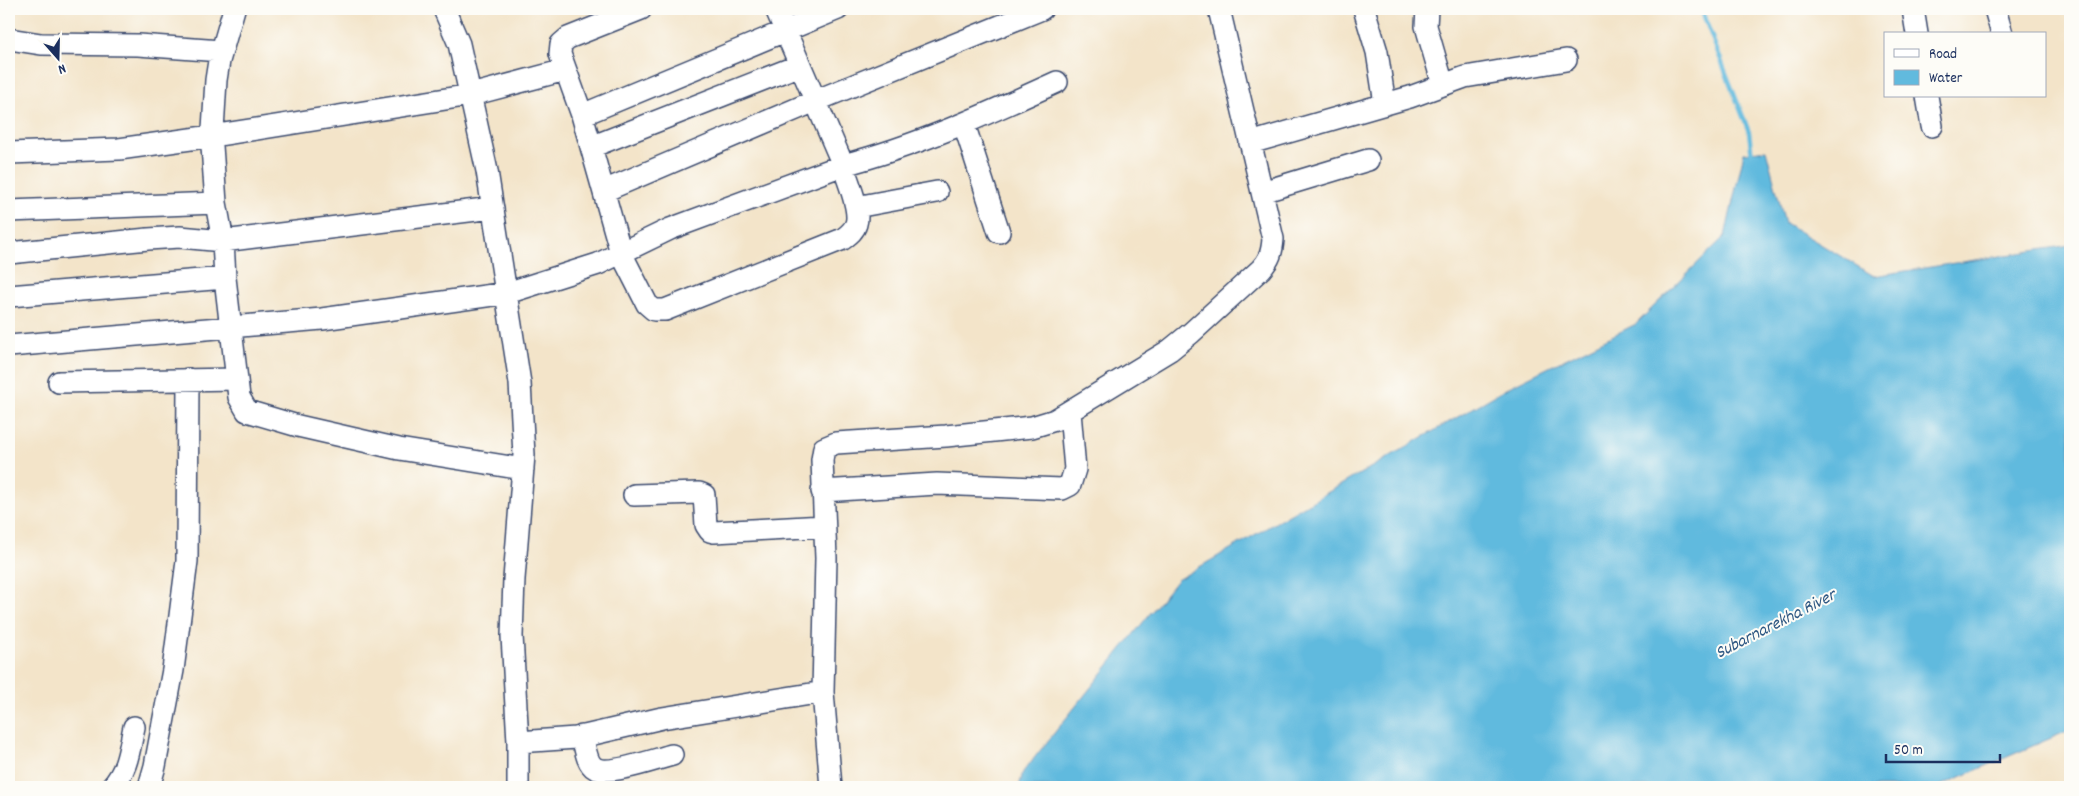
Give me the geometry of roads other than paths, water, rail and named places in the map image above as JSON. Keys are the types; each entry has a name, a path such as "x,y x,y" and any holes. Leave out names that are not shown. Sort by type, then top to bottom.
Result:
{"street":[{"path":"234,9 216,80 212,136 216,203 223,242 225,278 239,397 243,406 247,411 257,415 399,449 523,469"},
{"path":"444,9 459,44 471,95 493,208 520,391 523,469 514,579 512,636 518,742 515,786"},
{"path":"641,9 564,40 560,48 560,54 592,147 621,253 647,304 654,310 665,310 843,239 852,231 856,224 856,208 843,165 776,9"},
{"path":"582,115 838,9"},
{"path":"604,191 815,101 1042,9"},
{"path":"831,787 824,692 826,558 822,453 828,445 1032,428 1043,425 1070,412 1170,350 1262,269 1269,260 1273,239 1219,9"},
{"path":"1364,9 1377,52 1385,104"},
{"path":"1427,9 1426,26 1443,85"},
{"path":"1913,9 1917,32"},
{"path":"1995,9 2001,32"},
{"path":"9,39 42,44 138,45 222,51"},
{"path":"1250,143 1385,104 1482,73 1566,60"},
{"path":"592,147 800,65"},
{"path":"9,153 118,149 212,136 471,95 566,70"},
{"path":"9,346 322,319 507,293 598,264 670,229 843,165 878,156 964,124 1057,82"},
{"path":"1927,98 1932,126"},
{"path":"964,124 999,232"},
{"path":"1262,192 1368,160"},
{"path":"856,208 937,192"},
{"path":"9,211 216,203"},
{"path":"9,253 180,237 223,242 493,208"},
{"path":"9,296 225,278"},
{"path":"59,382 237,378"},
{"path":"149,787 155,766 173,670 187,561 188,380"},
{"path":"822,491 937,484 1062,489 1070,485 1075,469 1070,412"},
{"path":"634,495 699,493 704,496 706,525 710,531 714,532 824,526"},
{"path":"518,742 559,740 662,718 824,692"},
{"path":"112,787 121,777 126,766 134,727"},
{"path":"582,736 591,764 595,768 602,770 618,768 672,754"}],"water":[{"name":"Subarnarekha River","path":"1766,150 1785,223 1874,276 2070,245 2070,730 1937,787 1019,787 1023,772 1177,580 1511,386 1636,324 1725,236 1744,153"}],"waterway":[{"path":"1701,9 1749,132 1752,156"}]}
